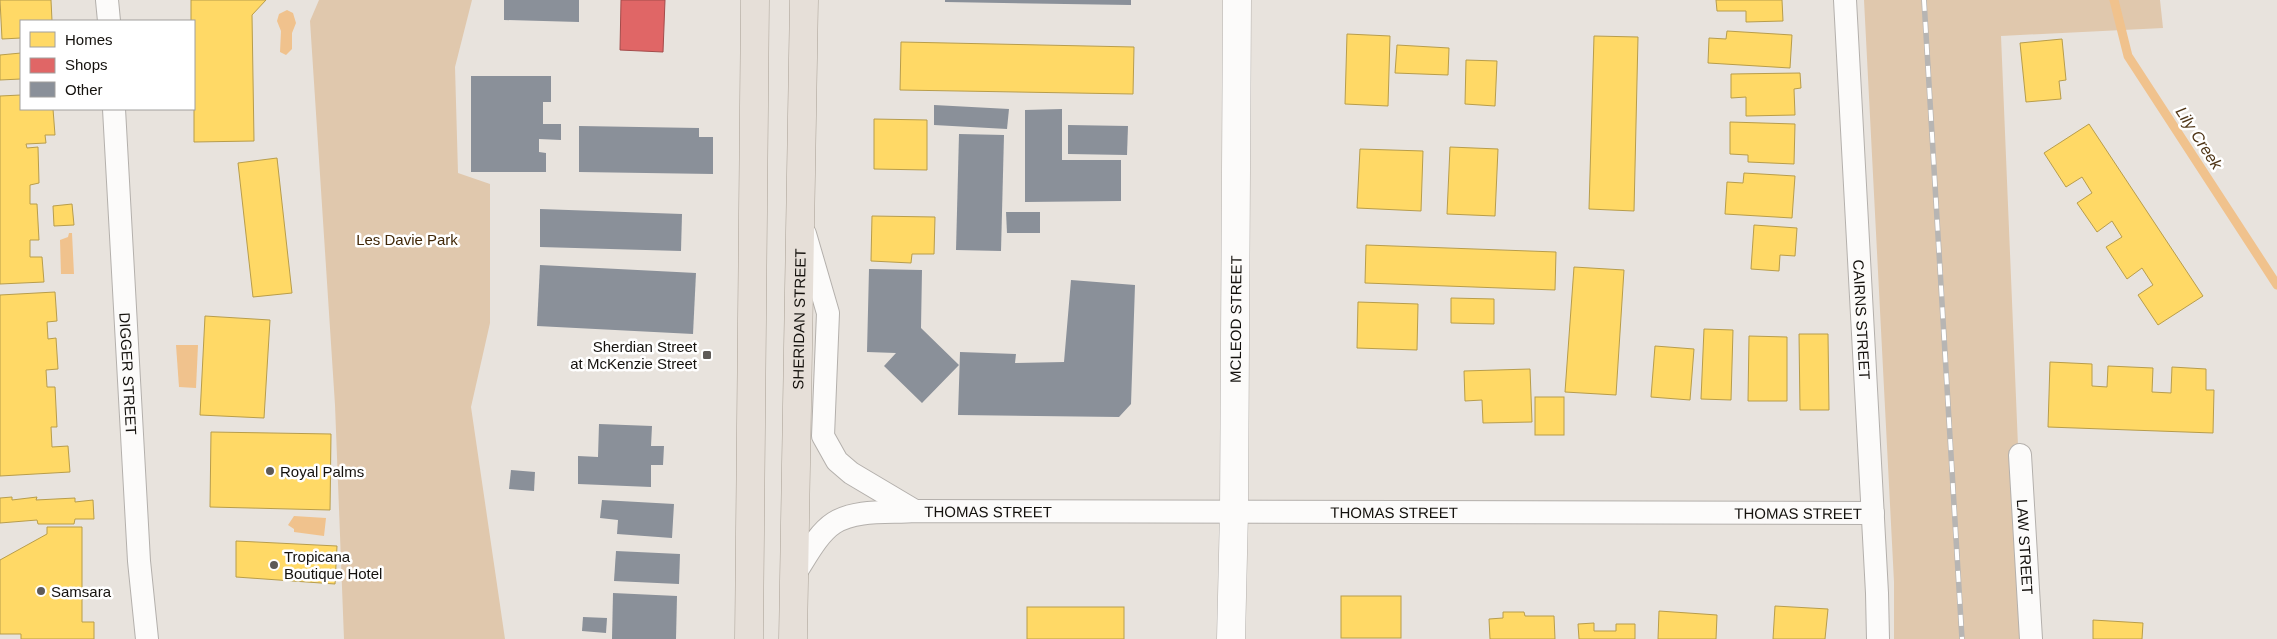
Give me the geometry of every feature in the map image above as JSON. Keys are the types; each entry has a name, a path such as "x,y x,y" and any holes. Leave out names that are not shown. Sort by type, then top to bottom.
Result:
{"highway":[{"path":"749,639 755,0"},
{"name":"SHERIDAN STREET","path":"793,639 804,0"}],"street":[{"path":"107,0 108,20"},
{"name":"MCLEOD STREET","path":"1231,639 1234,512 1237,0"},
{"name":"CAIRNS STREET","path":"1845,0 1878,639"},
{"name":"DIGGER STREET","path":"114,110 139,552 147,639"},
{"name":"THOMAS STREET","path":"801,220 828,313 823,436 837,461 851,473 914,511"},
{"name":"LAW STREET","path":"2020,455 2031,639"},
{"name":"THOMAS STREET","path":"794,576 821,536 833,524 851,515 914,511 1873,514"}],"green space":[{"name":"Les Davie Park","path":"319,0 472,0 455,67 458,173 490,184 490,323 471,407 505,639 344,639 335,405 310,21"},
{"path":"1864,0 2160,0 2163,28 2001,36 2026,639 1894,639 1894,582"}],"shaded area":[{"path":"287,10 293,13 296,23 292,33 292,49 286,55 280,52 281,31 277,21 279,14"},
{"path":"69,233 72,233 74,274 61,274 60,240 68,237"},
{"path":"176,345 198,345 196,388 179,387"},
{"path":"294,516 326,518 324,536 294,532 294,529 288,525"}],"building: Homes":[{"path":"0,0 51,0 52,20 20,20 20,38 2,39"},
{"path":"191,0 266,0 252,15 254,141 194,142 195,20 191,20"},
{"path":"1716,0 1782,0 1783,21 1746,22 1746,11 1717,11"},
{"path":"1727,31 1792,35 1790,68 1708,63 1709,38 1726,39"},
{"path":"1347,34 1390,36 1388,106 1345,104"},
{"path":"1594,36 1638,37 1634,211 1589,209"},
{"path":"2062,39 2066,80 2059,81 2061,99 2026,102 2020,43"},
{"path":"901,42 1134,47 1133,94 900,90"},
{"path":"1397,45 1449,48 1448,75 1395,73"},
{"path":"20,53 20,79 0,80 0,55"},
{"path":"1466,60 1497,61 1495,106 1465,104"},
{"path":"1800,73 1801,88 1794,89 1795,115 1746,116 1746,97 1731,98 1731,74"},
{"path":"20,95 20,110 53,110 55,135 45,135 46,143 26,144 27,148 38,147 39,183 30,185 30,204 37,204 39,240 30,240 30,257 42,257 44,282 0,284 0,96"},
{"path":"874,119 927,120 927,170 874,169"},
{"path":"1730,122 1795,124 1794,164 1748,162 1748,155 1730,154"},
{"path":"2089,124 2203,296 2158,325 2138,295 2153,285 2142,268 2127,279 2106,247 2122,237 2112,221 2097,232 2077,203 2092,193 2082,177 2066,187 2044,153"},
{"path":"1450,147 1498,149 1495,216 1447,214"},
{"path":"1360,149 1423,151 1421,211 1357,208"},
{"path":"277,158 292,293 253,297 238,163"},
{"path":"1744,173 1795,176 1792,218 1725,214 1727,182 1743,183"},
{"path":"72,204 74,225 54,226 53,206"},
{"path":"872,216 935,217 934,254 912,254 911,263 871,261"},
{"path":"1754,225 1797,228 1795,256 1780,255 1779,271 1751,269"},
{"path":"1366,245 1556,252 1555,290 1365,283"},
{"path":"1574,267 1624,270 1616,395 1565,392"},
{"path":"55,292 57,321 47,322 48,339 56,338 58,369 46,370 47,387 55,387 57,427 51,427 52,447 68,446 70,472 0,476 0,295"},
{"path":"1451,298 1494,299 1494,324 1451,323"},
{"path":"1358,302 1418,304 1417,350 1357,348"},
{"path":"205,316 270,320 264,418 200,415"},
{"path":"1704,329 1733,330 1731,400 1701,399"},
{"path":"1799,334 1828,334 1829,410 1800,410"},
{"path":"1749,336 1787,337 1787,401 1748,401"},
{"path":"1655,346 1694,349 1690,400 1651,397"},
{"path":"2050,362 2092,364 2092,386 2107,387 2108,366 2153,368 2152,392 2171,393 2172,367 2206,369 2206,390 2214,390 2213,433 2048,427"},
{"path":"1530,369 1532,422 1483,423 1482,400 1465,401 1464,371"},
{"path":"1535,397 1564,397 1564,435 1535,435"},
{"name":"Royal Palms","path":"211,432 331,434 330,510 210,507"},
{"path":"12,497 12,500 37,497 36,500 75,498 75,502 93,500 94,519 75,519 74,524 38,524 37,520 0,523 0,498"},
{"name":"Samsara","path":"47,527 82,527 82,622 94,622 94,639 21,639 21,634 0,634 0,560 47,534"},
{"path":"236,541 337,546 335,584 236,577"},
{"path":"1341,596 1401,596 1401,638 1341,638"},
{"path":"1775,606 1828,609 1825,639 1773,639"},
{"path":"1027,607 1124,607 1124,639 1027,639"},
{"path":"1659,611 1717,615 1716,639 1658,639"},
{"path":"1503,612 1524,612 1525,616 1554,616 1555,639 1490,639 1489,619 1503,618"},
{"path":"2093,620 2143,623 2142,639 2093,639"},
{"path":"1594,623 1594,631 1616,631 1616,624 1635,624 1635,639 1579,639 1578,624"}],"building: Shops":[{"path":"621,0 665,0 663,52 620,50"}],"building: Other":[{"path":"504,0 579,0 579,22 504,20"},
{"path":"945,0 1131,0 1131,5 945,2"},
{"path":"471,76 551,76 551,102 543,102 543,124 561,124 561,140 539,139 539,152 546,153 546,172 471,172"},
{"path":"934,105 1009,109 1007,129 934,125"},
{"path":"1062,109 1062,160 1121,160 1121,201 1025,202 1025,110"},
{"path":"1068,125 1128,126 1127,155 1068,154"},
{"path":"579,126 699,128 699,137 713,137 713,174 579,172"},
{"path":"959,134 1004,135 1001,251 956,250"},
{"path":"540,209 682,214 681,251 540,247"},
{"path":"1006,212 1040,212 1040,233 1007,233"},
{"path":"540,265 696,273 693,334 537,326"},
{"path":"869,269 922,270 921,328 959,365 922,403 884,366 896,353 867,352"},
{"path":"1071,280 1135,285 1131,404 1119,417 958,415 960,352 1016,354 1015,363 1064,362"},
{"path":"599,424 652,426 651,446 664,446 663,465 651,465 651,487 578,484 578,456 598,457"},
{"path":"511,470 535,472 534,491 509,489"},
{"path":"602,500 674,504 672,538 617,534 618,520 600,518"},
{"path":"616,551 680,554 679,584 614,581"},
{"path":"613,593 677,596 676,639 612,639"},
{"path":"583,617 607,618 606,633 582,631"}],"waterway":[{"name":"Lily Creek","path":"2114,0 2128,56 2277,285"}],"railway":[{"path":"1924,0 1962,639"}],"place":[{"name":"Sherdian Street at McKenzie Street","path":"707,355"},
{"name":"Royal Palms","path":"270,471"},
{"name":"Tropicana Boutique Hotel","path":"274,565"},
{"name":"Samsara","path":"41,591"}]}
